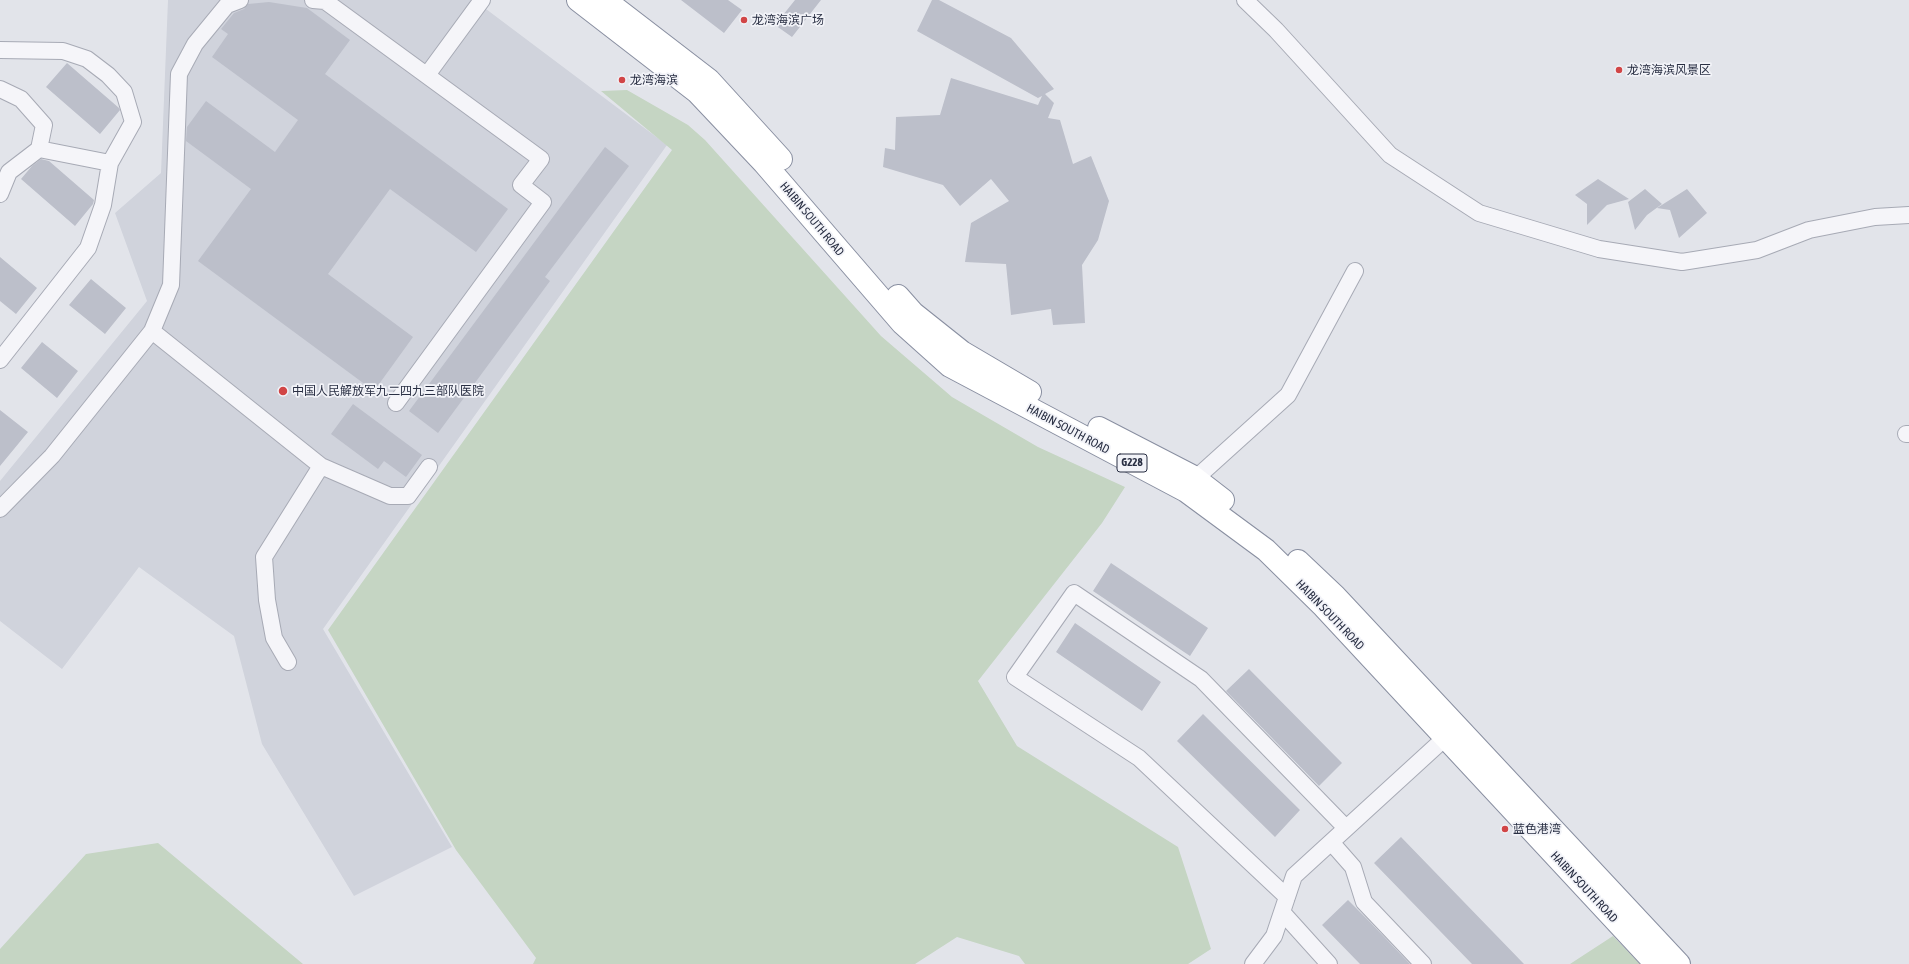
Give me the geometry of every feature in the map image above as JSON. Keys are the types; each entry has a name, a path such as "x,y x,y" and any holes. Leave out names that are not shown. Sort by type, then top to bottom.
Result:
{"highway":[{"name":"HAIBIN SOUTH ROAD","path":"578,0 697,92 764,163 902,323 950,366 1186,491 1266,550 1324,607 1656,964"},
{"name":"HAIBIN SOUTH ROAD","path":"605,0 709,80 775,152 824,212 913,313 962,352 1020,387 1196,479 1272,537 1335,596 1679,964"}],"street":[{"path":"0,509 52,456 152,331 171,285 179,74 195,44 222,10 227,5 240,0"},
{"path":"313,0 325,1 541,159 521,185 543,202 396,403"},
{"path":"427,75 482,0"},
{"path":"1245,0 1276,30 1390,155 1480,214 1599,249 1682,262 1757,250 1809,230 1875,217 1909,215"},
{"path":"0,50 63,51 86,59 108,75 124,92 133,122 110,163 102,205 88,248 0,360"},
{"path":"0,88 21,99 44,125 39,149 9,172 0,194"},
{"path":"39,149 110,163"},
{"path":"1196,479 1288,395 1355,271"},
{"path":"152,331 321,466 390,496 408,496 429,466"},
{"path":"288,662 274,638 267,600 264,557 321,466"},
{"path":"1287,897 1139,758 1015,677 1074,593 1201,679 1346,828"},
{"path":"1253,964 1274,936 1294,876 1445,738"},
{"path":"1331,842 1353,867 1364,902 1423,964"},
{"path":"1282,912 1329,964"}],"shaded area":[{"name":"中国人民解放军九二四九三部队医院","path":"168,0 474,0 667,145 323,629 452,847 354,896 262,744 234,636 139,567 62,669 0,621 0,481 147,301 115,213 161,173"}],"green space":[{"path":"627,90 688,125 705,140 881,336 952,397 1038,447 1125,487 1102,523 978,681 1017,746 1178,847 1211,949 1188,964 1025,964 1019,956 957,937 915,964 533,964 536,958 456,850 328,630 672,150 601,91"},
{"path":"158,843 303,964 0,964 0,949 86,854"},
{"path":"1613,936 1640,964 1570,964"}],"building":[{"path":"681,0 728,0 742,10 724,33"},
{"path":"795,0 821,0 792,37 775,25"},
{"path":"932,0 939,0 1011,38 1054,89 1045,94 1054,103 1048,118 1060,120 1073,164 1091,156 1109,201 1098,240 1082,265 1085,323 1053,325 1051,309 1011,315 1006,264 965,262 971,223 1009,201 991,179 960,206 943,185 883,167 885,148 895,150 896,117 940,115 951,78 1038,105 1042,96 1038,98 917,31"},
{"path":"269,2 307,8 350,40 325,74 508,209 476,252 390,189 328,274 413,337 374,391 198,261 251,189 186,141 187,127 206,101 275,152 298,120 212,57 228,34 221,29 234,13 244,9 248,4"},
{"path":"67,63 120,110 100,134 46,87"},
{"path":"605,147 629,166 545,277 550,281 438,433 409,411"},
{"path":"41,159 49,161 94,200 93,204 75,226 21,179 32,166"},
{"path":"1598,179 1629,199 1607,205 1587,225 1587,204 1575,195"},
{"path":"1645,189 1662,204 1647,215 1635,230 1628,202"},
{"path":"1687,189 1707,213 1679,238 1670,210 1657,208"},
{"path":"0,257 37,288 16,314 0,301"},
{"path":"91,279 126,308 105,334 69,305"},
{"path":"42,342 78,371 57,398 21,368"},
{"path":"353,404 422,455 406,477 384,461 378,469 331,434"},
{"path":"0,410 28,432 0,466"},
{"path":"1111,563 1208,628 1190,656 1093,591"},
{"path":"1075,623 1161,682 1142,711 1056,652"},
{"path":"1249,669 1342,763 1319,786 1226,691"},
{"path":"1203,714 1300,810 1275,837 1177,741"},
{"path":"1401,837 1524,964 1472,964 1374,863"},
{"path":"1348,900 1410,964 1360,964 1322,925"}],"place":[{"name":"龙湾海滨广场","path":"744,20"},
{"name":"龙湾海滨风景区","path":"1619,70"},
{"name":"龙湾海滨","path":"622,80"},
{"name":"中国人民解放军九二四九三部队医院","path":"283,391"},
{"name":"蓝色港湾","path":"1505,829"}]}
